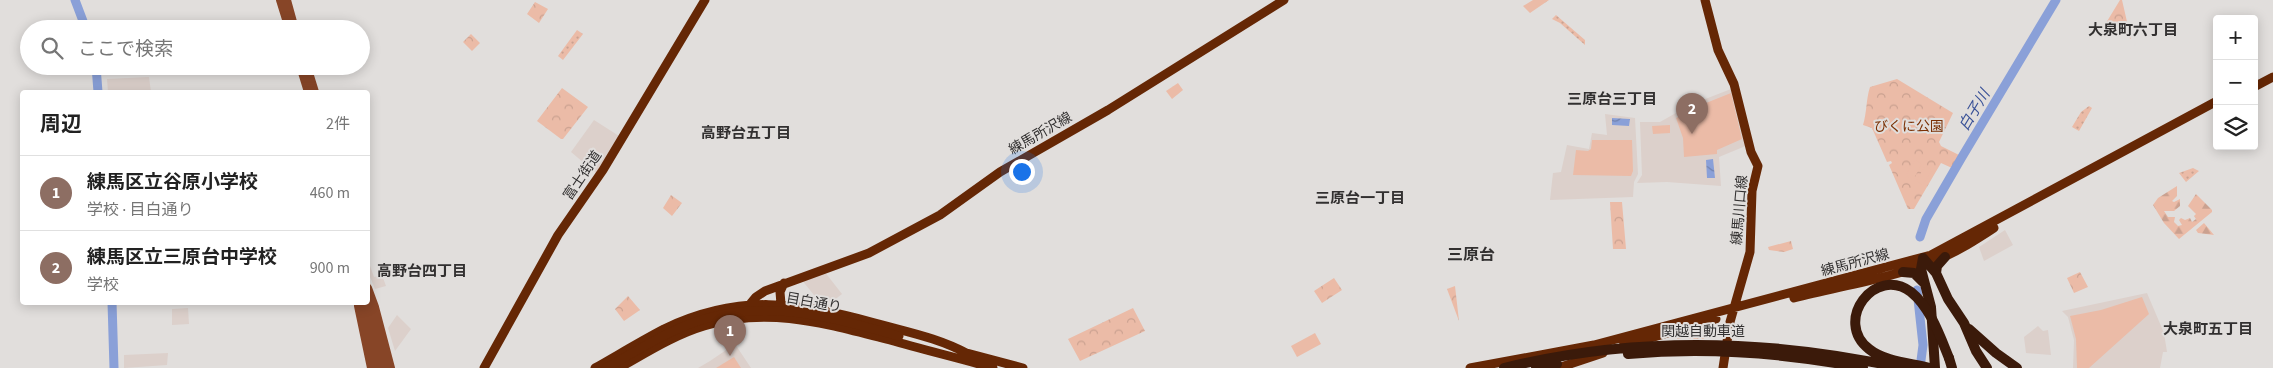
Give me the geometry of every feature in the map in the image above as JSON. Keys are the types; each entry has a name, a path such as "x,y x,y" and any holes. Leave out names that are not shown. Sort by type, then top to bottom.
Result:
{"highway":[{"path":"1936,273 1937,266 1945,257"},
{"path":"1924,262 1936,273 1948,299 1964,323 1976,352 1987,368"},
{"path":"1922,282 1924,262"},
{"path":"1902,272 1912,272 1922,282 1931,307 1935,368"},
{"path":"1930,368 1883,356 1863,344 1856,332 1855,316 1859,304 1867,293 1879,287 1889,285 1903,288 1910,292 1928,314 1950,363"},
{"path":"1964,323 1987,346 2016,367"},
{"name":"関越自動車道","path":"1504,364 1599,350 1701,343 1785,348 1902,368"},
{"name":"関越自動車道","path":"1536,368 1600,356 1700,351 1784,355 1864,368"}],"main road":[{"path":"280,0 286,20"},
{"path":"286,0 293,20"},
{"name":"富士街道","path":"488,367 558,235 603,170 705,0"},
{"name":"練馬所沢線","path":"751,304 760,294 784,283 869,253 940,215 1000,172 1116,105 1284,0"},
{"name":"練馬川口線","path":"1705,0 1718,50 1734,84 1752,152 1758,166 1752,191 1750,252 1733,312 1723,368"},
{"path":"2258,79 2273,70"},
{"path":"303,75 307,90"},
{"path":"309,75 313,90"},
{"path":"2258,85 2273,77"},
{"name":"練馬所沢線","path":"1470,368 1504,364 1525,357 1594,345 1902,272 1924,262 1942,250 2213,103"},
{"name":"練馬所沢線","path":"1558,368 1733,312 1945,257 2213,110"},
{"path":"781,304 780,292 784,283"},
{"path":"370,293 390,368"},
{"path":"751,304 751,317"},
{"path":"595,368 683,321 711,311 751,304 781,304 820,309 943,342 968,354"},
{"path":"359,305 372,368"},
{"path":"363,305 377,368"},
{"path":"369,305 383,368"},
{"name":"目白通り","path":"606,368 688,324 742,311 801,312 1023,368"},
{"name":"目白通り","path":"619,368 688,332 711,324 751,317 800,318 993,368"},
{"path":"1504,364 1513,365 1516,368 1517,364 1525,357"}],"shaded area":[{"path":"149,77 151,90 108,90 107,79"},
{"path":"1731,89 1748,145 1719,157 1721,186 1667,182 1637,183 1642,175 1640,122 1660,122 1690,105"},
{"path":"1605,114 1635,118 1638,174 1634,182 1633,197 1550,200 1553,173 1561,172 1567,145 1589,149 1592,133 1607,135"},
{"path":"594,120 619,136 596,173 571,152"},
{"path":"2005,230 2013,245 1984,261 1979,247"},
{"path":"370,266 374,277 382,275 386,286 375,289 370,277"},
{"path":"824,271 842,294 833,301 834,308 822,305 801,279"},
{"path":"2147,293 2164,333 2167,352 2163,352 2160,368 2073,368 2074,340 2068,317 2062,311"},
{"path":"188,308 189,324 172,325 172,309"},
{"path":"397,315 411,329 395,351 388,328"},
{"path":"2038,326 2043,331 2048,330 2051,355 2026,353 2024,337"},
{"path":"735,344 751,368 698,368 710,361"},
{"path":"168,353 167,365 124,368 124,355"}],"green space":[{"path":"1533,0 1549,0 1530,13 1523,6"},
{"path":"2120,0 2122,0 2131,39 2106,23"},
{"path":"535,2 548,9 539,23 527,14"},
{"path":"1556,15 1585,40 1585,45 1560,23 1552,19"},
{"path":"577,30 583,34 563,60 558,56"},
{"path":"471,34 480,43 472,51 463,42"},
{"name":"びくに公園","path":"1897,79 1953,113 1939,142 1941,146 1959,155 1952,168 1941,163 1914,209 1908,209 1889,165 1892,163 1891,161 1887,162 1872,128 1863,125 1870,87"},
{"path":"1178,83 1183,90 1172,99 1166,91"},
{"path":"562,88 588,107 563,139 561,139 537,121"},
{"path":"1731,93 1742,139 1717,150 1717,154 1684,157 1683,138 1676,118"},
{"path":"2089,106 2092,108 2079,131 2072,127 2081,112"},
{"path":"1670,125 1670,133 1653,134 1652,126"},
{"path":"1592,140 1632,140 1633,171 1631,176 1573,175 1576,150 1588,151 1591,149"},
{"path":"1915,160 1922,164 1913,180 1906,175"},
{"path":"1925,166 1932,170 1923,185 1916,181"},
{"path":"2193,168 2199,171 2186,182 2179,173"},
{"path":"2177,186 2177,196 2172,201 2180,199 2180,206 2174,211 2164,211 2168,217 2175,217 2174,222 2178,226 2182,225 2179,220 2181,218 2185,220 2190,218 2192,222 2196,219 2194,216 2196,214 2188,206 2196,194 2212,210 2212,212 2179,239 2164,223 2153,205 2158,198"},
{"path":"671,195 682,203 672,216 663,208"},
{"path":"1610,202 1622,202 1626,249 1613,249"},
{"path":"2204,223 2214,235 2198,233 2196,230"},
{"path":"1791,241 1793,249 1784,252 1769,250 1768,247"},
{"path":"2080,272 2088,287 2074,293 2067,278"},
{"path":"1334,278 1342,290 1322,303 1314,291"},
{"path":"1455,286 1459,321 1447,289"},
{"path":"628,296 640,310 624,321 615,309"},
{"path":"2142,297 2149,314 2089,368 2077,368 2076,339 2070,316 2101,310"},
{"path":"1133,308 1145,331 1080,361 1068,339"},
{"path":"1703,329 1704,339 1673,339 1674,337"},
{"path":"1315,333 1321,344 1297,357 1291,346"},
{"path":"734,357 741,368 716,368"}],"water":[{"path":"1612,118 1630,119 1629,126 1612,125"},
{"path":"1713,159 1715,178 1707,178 1706,160"}],"waterway":[{"path":"75,0 83,20"},
{"name":"白子川","path":"1920,237 1926,219 2056,0"},
{"path":"97,75 98,90"},
{"name":"白子川","path":"1917,290 1923,345 1920,368"},
{"path":"112,305 114,368"}],"place":[{"name":"練馬区立三原台中学校","path":"1692,134"},
{"name":"練馬区立谷原小学校","path":"730,356"}],"district":[{"name":"大泉町六丁目","path":"2133,30"},
{"name":"三原台三丁目","path":"1612,99"},
{"name":"高野台五丁目","path":"746,133"},
{"name":"三原台一丁目","path":"1360,198"},
{"name":"三原台","path":"1471,254"},
{"name":"高野台四丁目","path":"422,271"},
{"name":"大泉町五丁目","path":"2208,329"}]}
